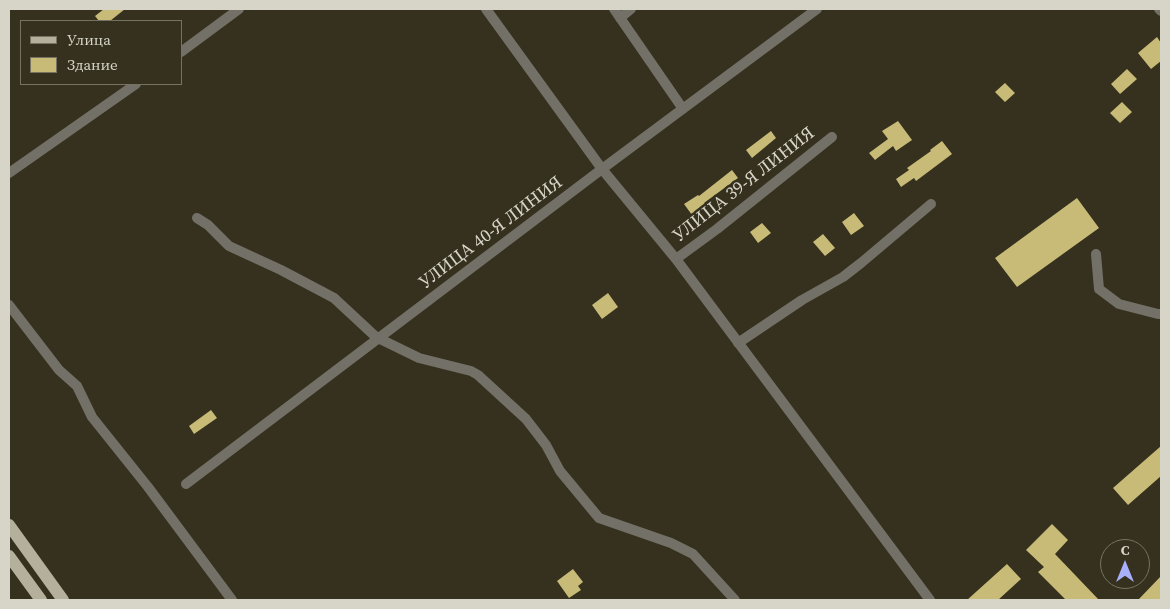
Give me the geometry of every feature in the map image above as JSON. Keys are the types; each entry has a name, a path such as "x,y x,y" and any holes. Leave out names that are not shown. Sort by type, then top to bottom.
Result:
{"main road":[{"path":"9,525 63,600"},
{"path":"9,556 41,600"}],"street":[{"path":"182,51 238,9"},
{"path":"486,9 602,169 676,259 930,600"},
{"path":"614,9 683,108"},
{"path":"620,18 632,9"},
{"name":"УЛИЦА 40-Я ЛИНИЯ","path":"186,484 817,9"},
{"path":"9,173 135,85"},
{"name":"УЛИЦА 39-Я ЛИНИЯ","path":"676,259 717,229 832,137"},
{"path":"738,343 802,300 843,277 930,204"},
{"path":"197,218 208,225 229,246 281,270 334,298 378,338 419,358 471,371 478,375 526,419 546,445 560,470 599,518 671,543 692,554 735,600"},
{"path":"1096,254 1099,289 1119,304 1161,314"},
{"path":"9,305 59,370 77,386 92,417 148,487 232,600"}],"building":[{"path":"104,9 125,9 111,20 98,20 95,16"},
{"path":"1157,37 1161,43 1161,61 1151,69 1138,53"},
{"path":"1127,69 1137,79 1120,94 1111,84"},
{"path":"1005,83 1015,93 1005,102 995,92"},
{"path":"1122,102 1132,112 1120,123 1110,113"},
{"path":"898,121 912,140 896,151 893,146 875,160 869,153 888,139 882,131"},
{"path":"771,131 776,138 752,158 746,150"},
{"path":"942,141 952,154 916,181 914,178 901,187 896,179"},
{"path":"732,170 738,178 704,203 705,205 692,215 684,204 699,196"},
{"path":"1077,198 1099,228 1017,287 995,258"},
{"path":"854,213 864,226 851,235 842,222"},
{"path":"762,223 771,233 758,243 750,232"},
{"path":"823,234 835,248 825,256 813,242"},
{"path":"608,293 618,307 602,319 592,305"},
{"path":"211,410 217,418 194,434 189,426"},
{"path":"1161,446 1161,476 1128,505 1113,488"},
{"path":"1052,524 1068,540 1055,554 1099,600 1066,600 1038,572 1044,567 1026,550"},
{"path":"1007,564 1021,579 998,600 967,600"},
{"path":"573,569 583,582 578,586 581,590 569,598 557,581"},
{"path":"1161,576 1161,600 1138,600 1150,589"}]}
